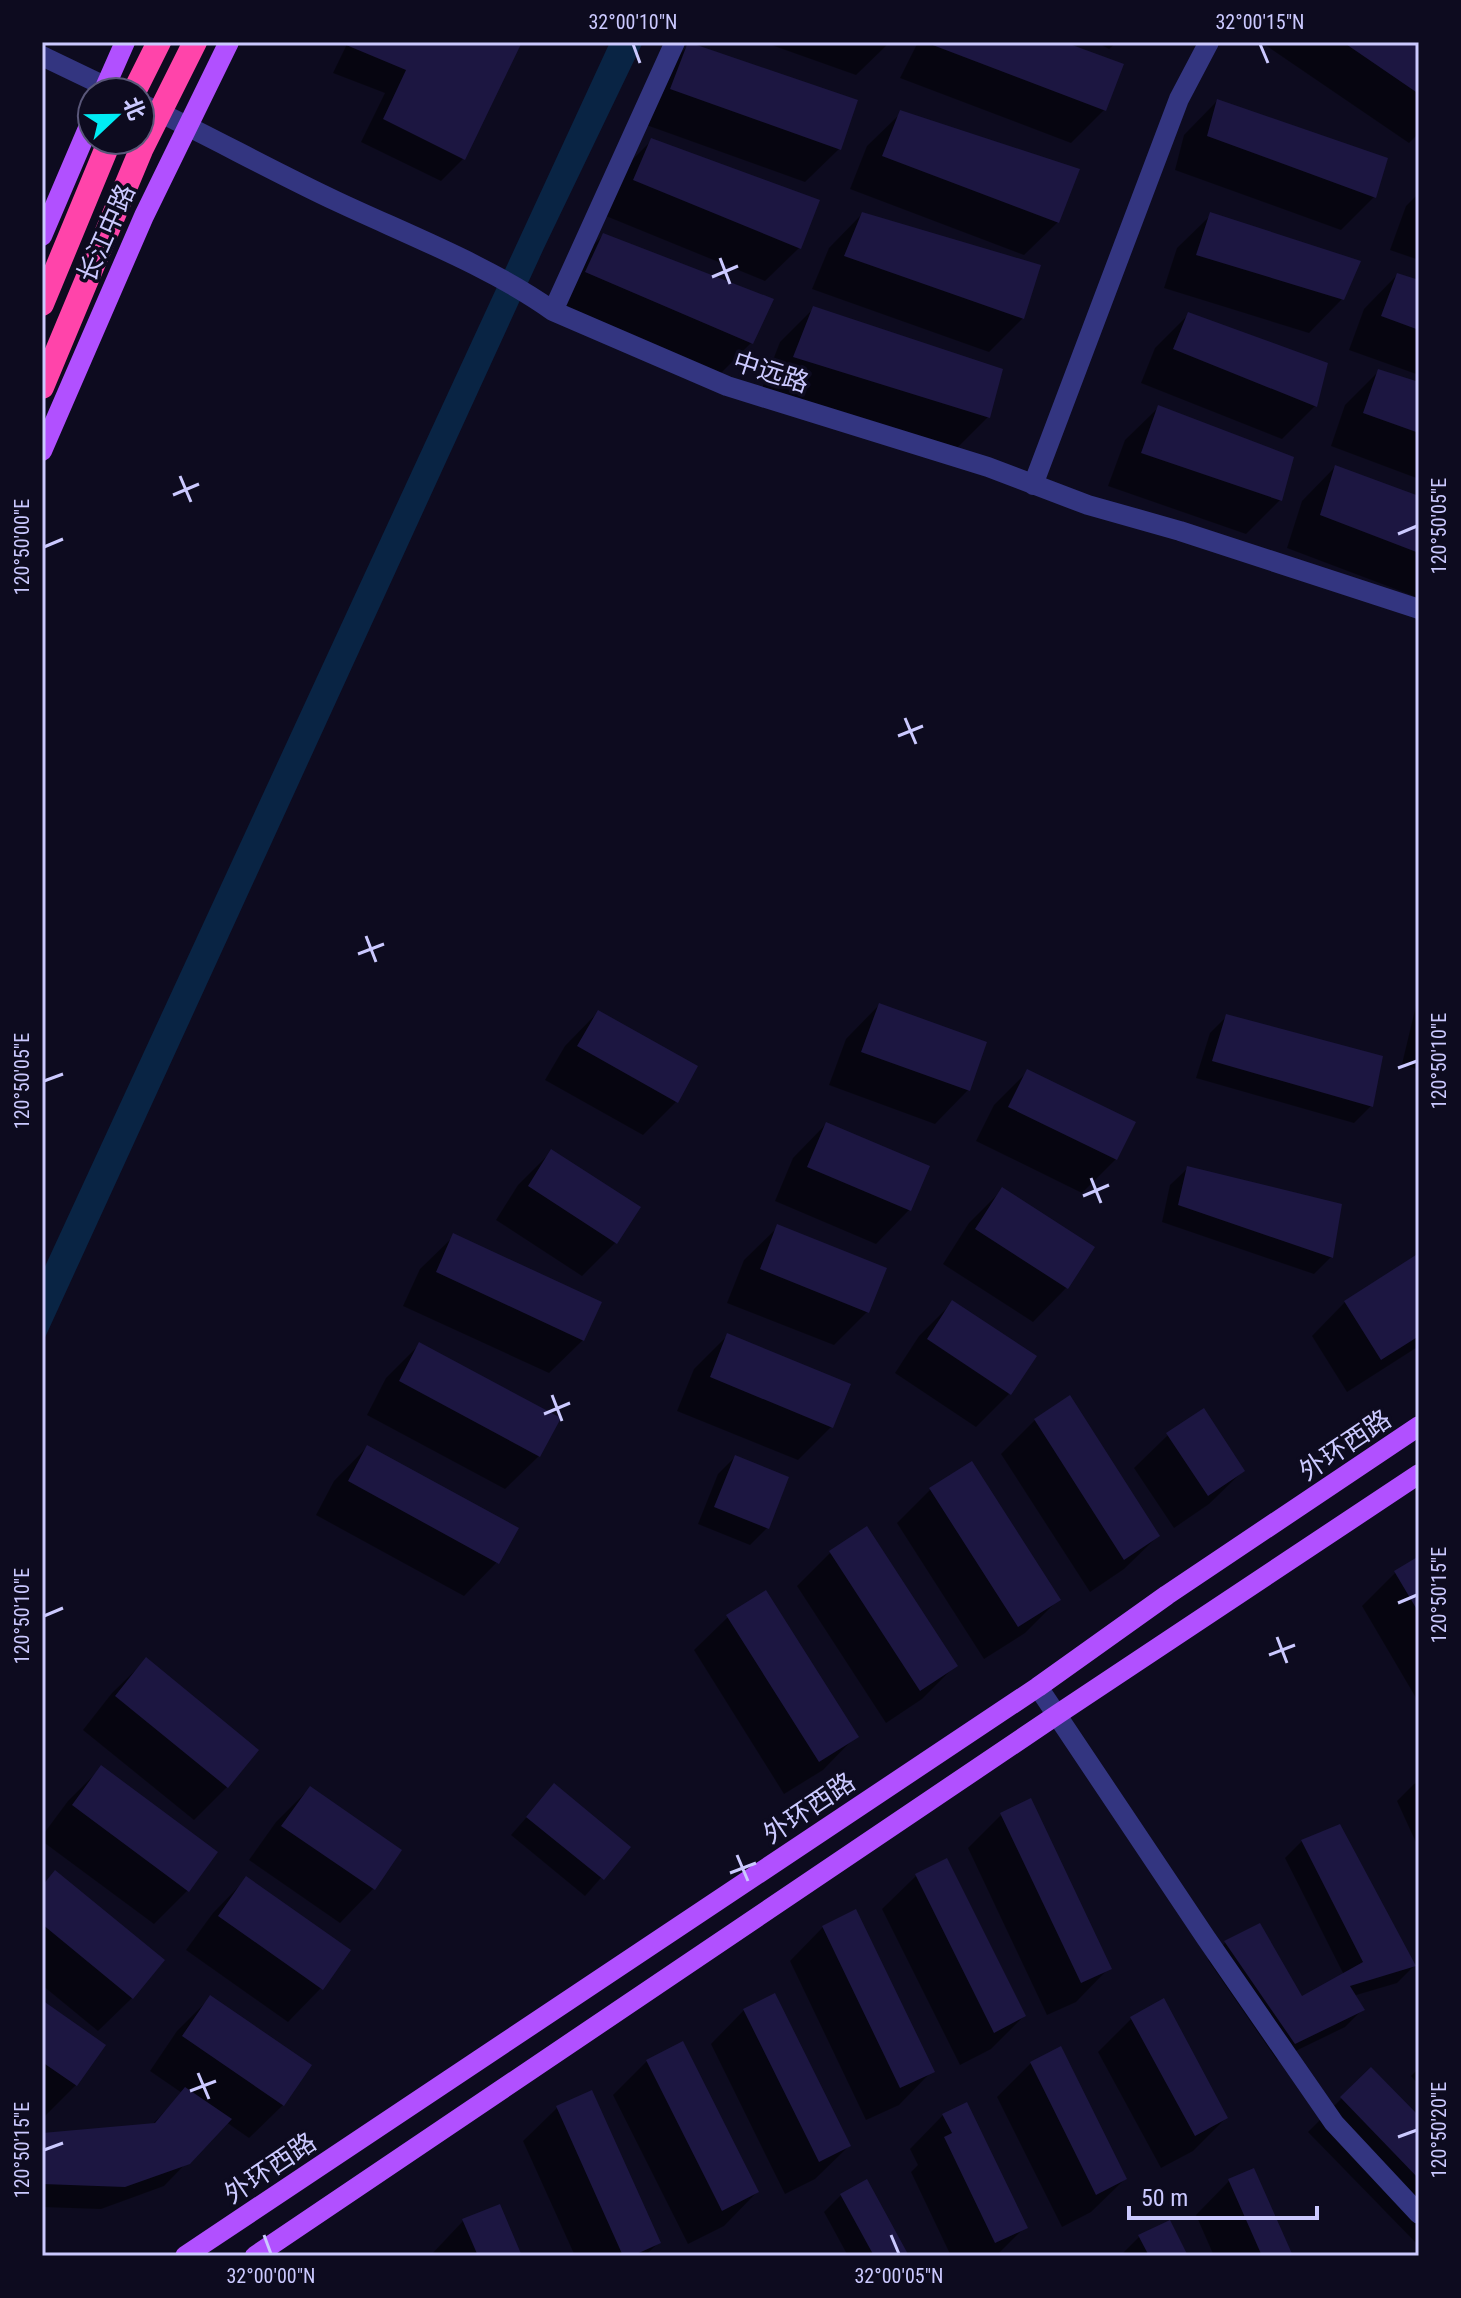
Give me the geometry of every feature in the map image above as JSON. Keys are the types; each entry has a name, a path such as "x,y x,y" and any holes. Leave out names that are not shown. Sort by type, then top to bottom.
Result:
{"highway":[{"path":"142,76 159,42"},
{"name":"长江中路","path":"42,387 141,150 195,42"},
{"name":"长江中路","path":"42,304 103,156"}],"main road":[{"path":"114,76 125,42"},
{"name":"长江中路","path":"42,451 144,216 229,42"},
{"path":"42,236 76,156"},
{"name":"外环西路","path":"185,2256 1038,1687 1167,1595 1419,1426"},
{"path":"255,2256 1419,1474"}],"street":[{"path":"553,311 675,42"},
{"path":"1033,485 1179,99 1209,42"},
{"path":"42,56 81,76"},
{"name":"中远路","path":"156,110 272,171 490,274 553,311 727,386 988,467 1088,505 1180,531 1419,609"},
{"path":"1038,1687 1334,2123 1419,2214"}],"water":[{"path":"610,42 643,42 544,248 42,1344 42,1273"}],"building":[{"path":"339,42 522,42 465,160 383,119 406,70"},
{"path":"688,42 858,100 841,150 670,89"},
{"path":"930,42 1064,42 1124,64 1106,111"},
{"path":"1343,42 1419,42 1419,94"},
{"path":"1217,99 1388,158 1376,198 1207,136"},
{"path":"900,110 1080,169 1059,223 882,156"},
{"path":"651,138 820,200 801,249 633,180"},
{"path":"862,212 1041,265 1024,319 844,256"},
{"path":"1210,212 1361,261 1344,300 1196,255"},
{"path":"603,233 774,299 753,344 585,272"},
{"path":"1397,273 1419,280 1419,330 1381,316"},
{"path":"813,306 1003,369 990,418 793,357"},
{"path":"1188,312 1328,363 1317,407 1173,349"},
{"path":"1378,369 1419,382 1419,433 1363,413"},
{"path":"1158,405 1294,457 1282,501 1141,453"},
{"path":"1335,465 1419,496 1419,553 1320,515"},
{"path":"879,1003 987,1042 970,1091 861,1052"},
{"path":"598,1010 698,1066 678,1103 577,1046"},
{"path":"1226,1014 1383,1056 1373,1107 1212,1061"},
{"path":"1027,1069 1136,1122 1117,1160 1008,1107"},
{"path":"826,1122 930,1166 911,1211 807,1167"},
{"path":"551,1149 641,1207 617,1244 528,1186"},
{"path":"1187,1166 1342,1204 1333,1258 1178,1205"},
{"path":"1002,1187 1095,1247 1068,1289 975,1229"},
{"path":"777,1224 887,1268 869,1313 760,1269"},
{"path":"453,1233 602,1302 584,1341 436,1272"},
{"path":"1419,1253 1419,1336 1381,1360 1344,1301"},
{"path":"952,1300 1037,1356 1011,1395 927,1339"},
{"path":"727,1333 851,1384 833,1428 710,1377"},
{"path":"419,1342 561,1418 540,1457 399,1381"},
{"path":"1070,1395 1160,1536 1124,1560 1034,1419"},
{"path":"1204,1408 1245,1471 1208,1496 1166,1433"},
{"path":"367,1445 519,1528 499,1564 348,1481"},
{"path":"735,1455 789,1477 769,1529 714,1507"},
{"path":"972,1461 1061,1600 1018,1627 929,1488"},
{"path":"867,1526 958,1666 920,1691 829,1551"},
{"path":"1419,1556 1419,1613 1394,1571"},
{"path":"766,1590 859,1737 819,1762 726,1615"},
{"path":"146,1657 259,1750 228,1788 115,1696"},
{"path":"101,1765 218,1852 189,1892 72,1805"},
{"path":"554,1783 631,1847 604,1880 526,1817"},
{"path":"310,1786 402,1850 375,1890 281,1826"},
{"path":"1031,1798 1112,1969 1081,1983 1000,1813"},
{"path":"1340,1824 1416,1966 1350,1986 1365,2010 1295,2044 1224,1941 1260,1923 1302,1996 1363,1962 1301,1840"},
{"path":"947,1858 1026,2016 994,2033 915,1874"},
{"path":"55,1870 165,1960 133,1999 42,1924 42,1886"},
{"path":"246,1876 351,1950 323,1990 218,1916"},
{"path":"856,1909 935,2072 900,2088 822,1926"},
{"path":"775,1993 851,2146 819,2162 743,2009"},
{"path":"210,1995 312,2065 284,2106 182,2036"},
{"path":"1164,1998 1228,2118 1195,2136 1130,2017"},
{"path":"42,2000 106,2045 77,2086 42,2062"},
{"path":"683,2041 759,2192 722,2211 646,2060"},
{"path":"1061,2046 1127,2179 1096,2195 1030,2062"},
{"path":"1371,2067 1419,2116 1419,2179 1340,2097"},
{"path":"185,2087 232,2119 190,2164 125,2187 42,2184 42,2133 155,2123"},
{"path":"592,2090 661,2243 632,2256 623,2256 556,2106"},
{"path":"967,2102 1028,2228 995,2243 944,2137 952,2133 942,2114"},
{"path":"1254,2168 1293,2256 1262,2256 1228,2179"},
{"path":"867,2179 909,2256 874,2256 840,2194"},
{"path":"500,2204 522,2256 478,2256 462,2219"},
{"path":"1170,2220 1188,2256 1149,2256 1138,2235"}]}
